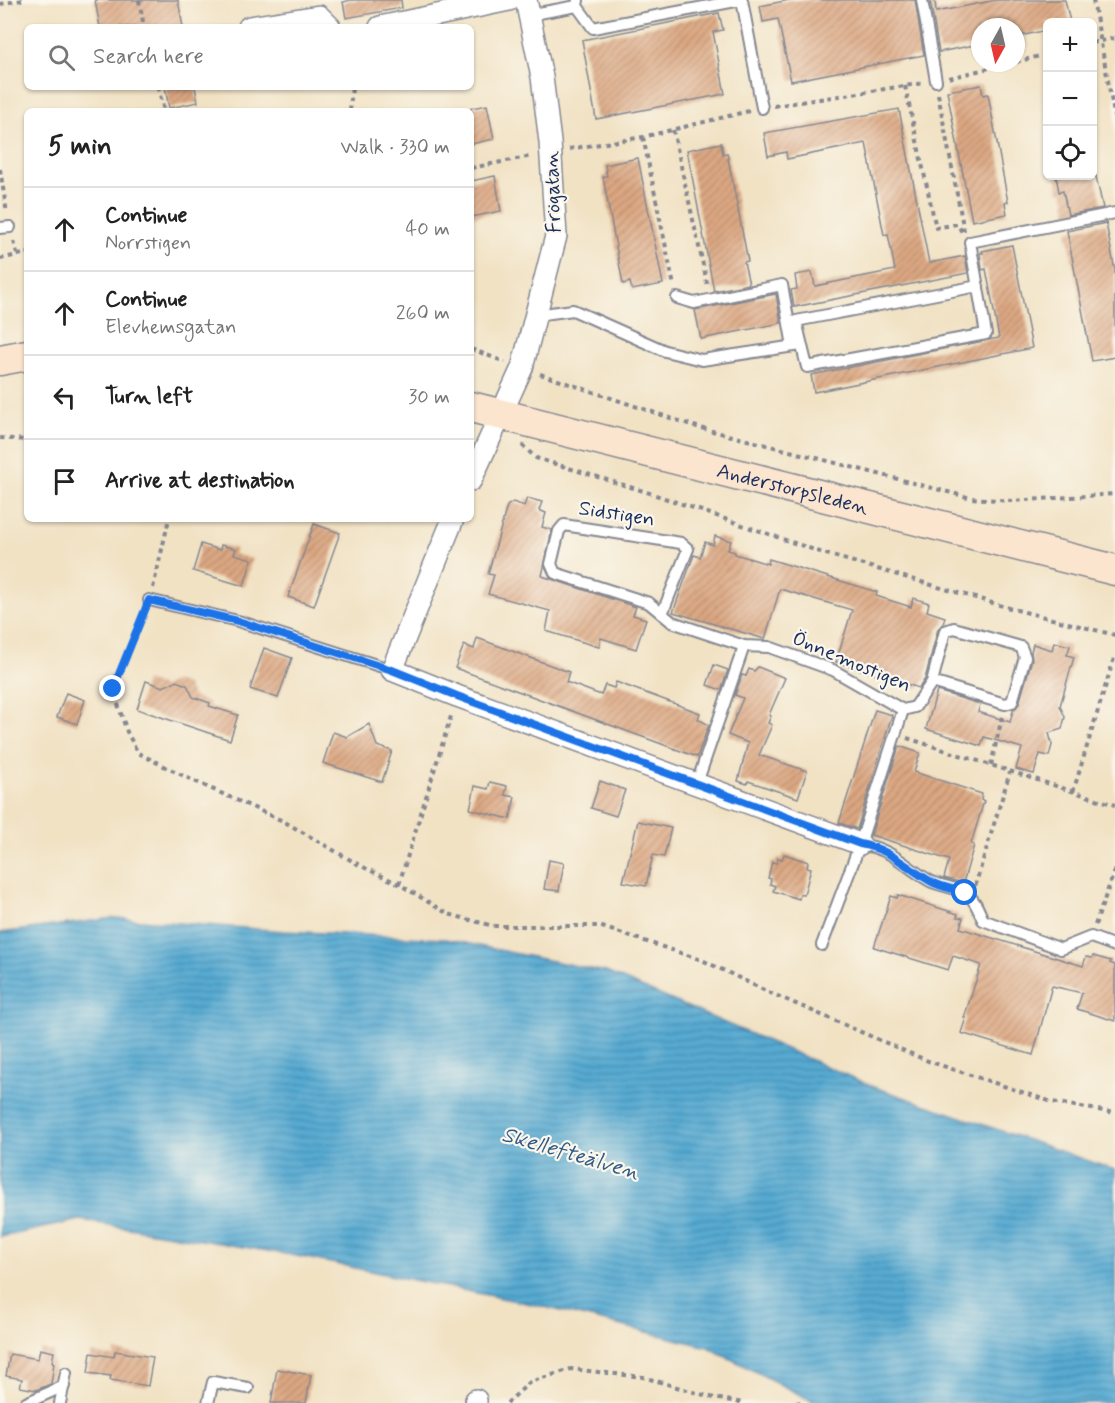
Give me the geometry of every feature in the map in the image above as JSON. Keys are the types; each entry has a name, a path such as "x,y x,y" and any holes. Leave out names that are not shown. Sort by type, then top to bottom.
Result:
{"main road":[{"path":"0,360 24,355"},
{"name":"Anderstorpsleden","path":"474,408 498,424 1115,570"}],"street":[{"path":"394,24 510,0"},
{"name":"Frögatan","path":"474,474 522,368 556,236 551,153 542,77 527,7"},
{"path":"268,24 319,16 327,24"},
{"path":"452,522 392,670 860,844"}],"lane":[{"path":"527,7 577,3 593,28 741,0 762,108"},
{"path":"922,0 936,81"},
{"path":"677,297 694,303 782,285 797,346 807,367 987,334 970,242 1115,213"},
{"path":"797,346 796,321 978,286"},
{"path":"536,315 573,310 665,351 702,360 797,346"},
{"name":"Sidstigen","path":"662,614 688,549 681,543 564,525 559,531 551,564 555,573 649,603 662,614 672,622 744,646"},
{"path":"149,600 238,621 392,670"},
{"name":"Önnemostigen","path":"744,646 769,647 833,670 903,710 915,707 932,682 945,631 954,628 1010,644 1021,648 1025,657 1012,702 1005,704 932,682"},
{"path":"697,783 744,646"},
{"path":"822,945 860,844 903,710"},
{"path":"860,844 877,847 898,858 930,881 965,893 972,898 983,920 1061,949 1091,937 1115,946"},
{"path":"60,1403 66,1373"},
{"path":"208,1403 213,1382 248,1388"},
{"path":"26,1403 64,1386"}],"path":[{"path":"0,4 22,0"},
{"path":"139,0 143,24"},
{"path":"1093,0 1115,119"},
{"path":"1097,42 1115,38"},
{"path":"1025,60 1043,55"},
{"path":"474,167 642,137 762,108 936,81 973,72"},
{"path":"905,86 936,228 957,224 964,235 936,81"},
{"path":"159,90 163,108"},
{"path":"350,108 352,90"},
{"path":"673,130 711,300"},
{"path":"642,137 677,297"},
{"path":"0,259 24,254"},
{"path":"474,350 697,427 971,498 1012,501 1115,494"},
{"path":"498,424 537,458 653,494 823,552 1013,609 1115,635"},
{"path":"0,438 24,440"},
{"path":"168,522 149,600 113,689 127,732 138,753 283,821 361,866 399,884 448,914 493,926 599,926 702,960 766,991 928,1061 1052,1102 1115,1113"},
{"path":"1073,792 1115,655"},
{"path":"399,884 457,696"},
{"path":"991,765 1005,704"},
{"path":"894,734 1115,805"},
{"path":"972,898 1010,772"},
{"path":"1091,937 1115,870"},
{"path":"507,1403 530,1382 571,1369 643,1377 714,1398 743,1403"},
{"path":"796,1403 802,1402"}],"water":[{"name":"Skellefteälven","path":"114,918 284,931 445,939 606,972 874,1087 1115,1170 1115,1403 816,1403 708,1347 541,1306 292,1255 80,1220 0,1237 0,933"}],"building":[{"path":"95,0 178,0 182,24 99,24"},
{"path":"401,0 402,8 346,18 343,2"},
{"path":"789,0 915,0 924,55 791,81 778,19 763,22 760,6"},
{"path":"930,0 935,0 936,12 996,0 1065,0 1069,18 1043,18 1043,31 1025,35 1025,18 971,18 971,46 939,52"},
{"path":"719,13 723,30 713,32 725,94 596,119 582,40"},
{"path":"981,85 983,95 988,94 1008,202 1005,203 1007,214 972,221 947,91"},
{"path":"166,90 196,90 198,102 169,108"},
{"path":"487,105 494,139 474,143 474,108 471,108"},
{"path":"899,109 929,263 965,256 968,273 794,307 791,290 797,289 795,275 812,272 815,286 895,270 888,234 884,235 866,143 787,159 786,152 768,156 764,133"},
{"path":"721,143 723,154 727,153 748,261 744,262 749,284 714,291 687,150"},
{"path":"638,158 663,284 632,290 630,282 623,284 603,177 607,176 605,165"},
{"path":"495,176 501,211 474,216 474,180"},
{"path":"1057,180 1097,180 1103,208 1068,215 1063,191 1059,192"},
{"path":"1106,223 1115,271 1115,357 1092,361 1067,231"},
{"path":"1012,245 1032,348 814,392 811,375 999,338 986,269 982,270 980,253"},
{"path":"776,294 781,323 701,339 695,310"},
{"path":"527,498 542,502 539,510 546,513 542,527 552,530 542,576 636,607 633,615 646,619 636,649 601,638 599,647 546,631 550,611 488,594 494,575 488,574 507,506 513,502 524,506"},
{"path":"314,524 340,533 314,606 288,597"},
{"path":"715,536 731,541 728,550 735,554 768,564 769,559 877,592 876,596 911,607 913,598 929,603 927,611 945,617 938,629 925,679 919,688 836,662 852,610 780,589 765,639 673,612 694,555 700,557 705,542 713,545"},
{"path":"201,544 220,550 221,545 236,549 234,554 252,559 244,586 193,571"},
{"path":"477,638 569,672 566,682 601,695 605,685 614,688 616,682 700,713 698,719 709,725 697,757 455,668 464,645 474,649"},
{"path":"1054,642 1070,646 1067,655 1074,657 1060,706 1065,717 1062,729 1049,733 1052,745 1049,756 1040,754 1034,774 1016,769 1022,748 984,737 981,746 926,729 937,691 980,704 978,712 1010,722 1013,711 1019,704 1032,659 1033,644 1052,650"},
{"path":"264,648 292,658 278,698 250,689"},
{"path":"714,665 728,670 721,690 707,685"},
{"path":"758,667 785,678 769,715 771,716 768,723 772,725 759,755 807,771 798,798 748,781 747,784 738,781 748,743 728,735 743,698 735,695 742,675 746,676 749,669 754,671"},
{"path":"146,681 163,687 176,681 187,685 193,697 210,703 209,706 238,715 230,740 137,709"},
{"path":"66,693 85,700 77,724 57,717"},
{"path":"875,710 892,715 857,829 839,823"},
{"path":"369,724 377,746 392,751 382,782 323,763 333,732 347,737"},
{"path":"899,746 920,753 914,772 982,794 981,800 984,801 971,844 974,845 963,883 944,878 949,860 871,835"},
{"path":"600,781 625,790 616,816 591,808"},
{"path":"490,782 507,786 505,795 515,797 510,819 470,809 475,786 488,789"},
{"path":"638,821 671,828 664,857 653,855 646,886 623,882"},
{"path":"784,854 808,862 807,867 811,868 804,895 800,894 799,899 773,891 775,886 770,884 771,879 768,878 772,862 776,863 778,858 782,859"},
{"path":"549,860 564,863 559,891 544,889"},
{"path":"898,895 958,914 957,917 963,918 960,928 1083,966 1086,957 1092,958 1093,956 1111,961 1110,963 1115,965 1115,1021 1077,1009 1082,993 1052,986 1033,1055 961,1033 981,965 953,956 948,970 874,947 891,896 897,898"},
{"path":"40,1349 54,1352 51,1384 36,1390 20,1387 22,1379 6,1376 10,1354 38,1359"},
{"path":"115,1351 153,1357 148,1386 110,1380 111,1376 88,1373 91,1353 114,1357"},
{"path":"277,1369 311,1375 306,1403 271,1403"}],"route":[{"path":"113,689 149,600 238,621 392,670 860,844 877,847 898,858 930,881 965,893"}]}
